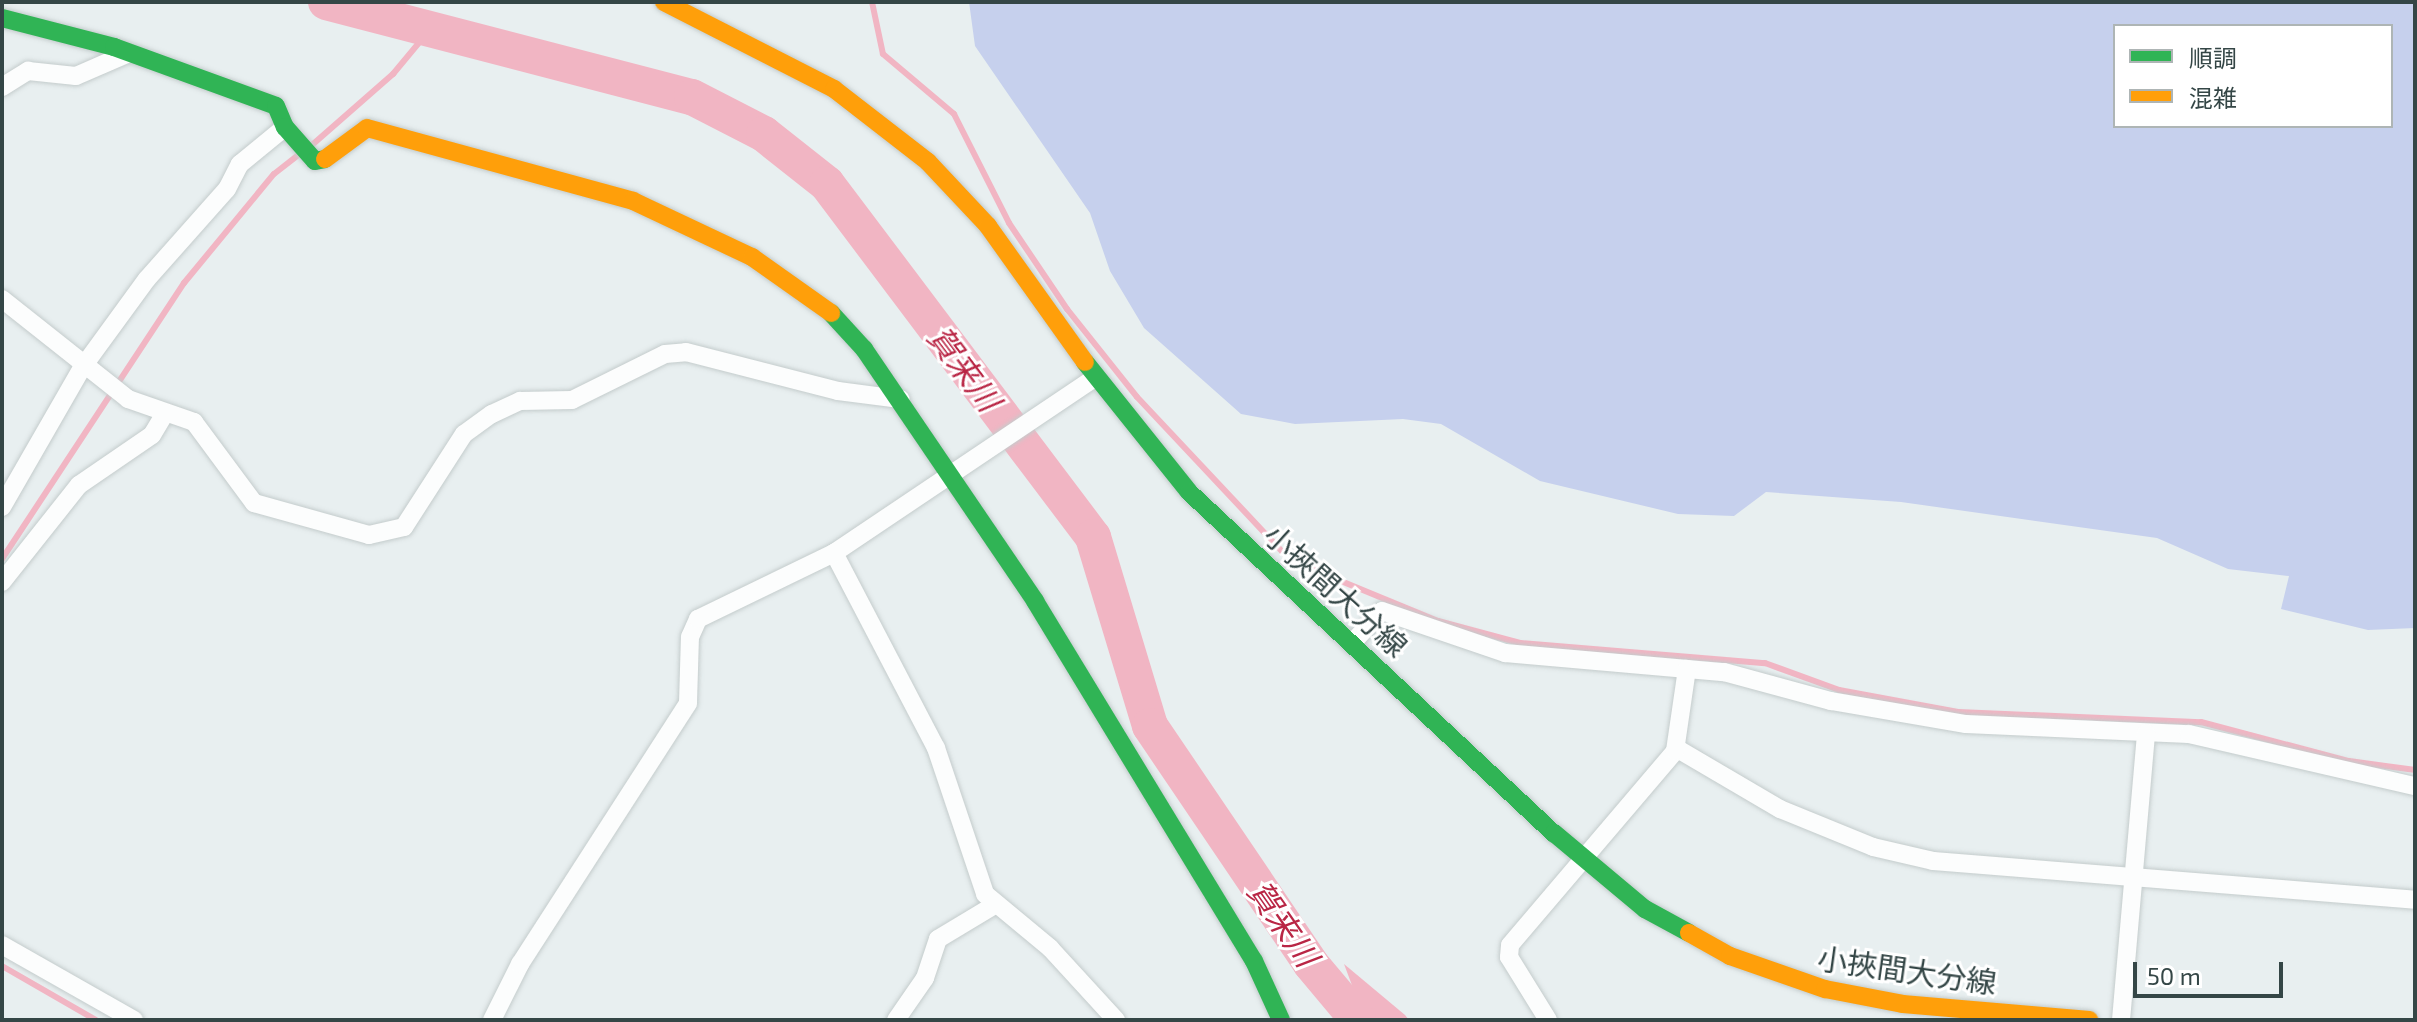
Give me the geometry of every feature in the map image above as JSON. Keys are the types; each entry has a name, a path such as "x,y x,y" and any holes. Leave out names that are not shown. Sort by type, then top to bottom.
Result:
{"main road":[{"name":"小挾間大分線","path":"664,2 805,72 901,138 988,226 1096,377 1189,492 1583,859 1687,935 1800,982 1903,1004 2089,1020"},
{"path":"2,18 129,53 276,106 285,127 315,161 327,159 367,128 668,214 778,272 821,303 900,399 1035,601 1254,961 1281,1020"}],"street":[{"path":"2,87 28,71 76,76 129,53"},
{"path":"2,507 82,368 176,240 227,189 240,164 285,127"},
{"path":"2,299 82,368 128,399 194,422 254,503 388,535 420,507 464,434 492,414 520,401 572,400 665,354 686,352 838,391 900,399"},
{"path":"492,1020 520,964 688,703 690,637 698,619 834,553 955,477 1096,377"},
{"path":"2,582 79,485 152,435 165,413"},
{"path":"834,553 936,748 968,858 993,906 1050,948 1116,1020"},
{"path":"1353,642 1382,611 1505,653 1750,677 1921,719 2220,739 2415,786"},
{"path":"1548,1020 1509,949 1676,748 1687,669"},
{"path":"2121,1020 2146,733"},
{"path":"1676,748 1780,809 1873,847 1961,864 2415,900"},
{"path":"896,1020 925,978 938,939 993,906"},
{"path":"2,945 134,1020"}],"shaded area":[{"path":"969,2 2415,2 2415,628 2368,630 2281,609 2289,576 2228,569 2157,538 1901,502 1766,492 1734,516 1678,514 1540,481 1441,424 1403,419 1295,424 1241,414 1144,328 1110,271 1090,213 975,46"},
{"path":"1344,964 1405,1015 1409,1020 1365,1020"}],"waterway":[{"name":"賀来川","path":"326,2 692,97 764,134 827,184 1093,537 1150,726 1311,964 1358,1020"},
{"path":"872,2 883,54 954,114 1009,223 1067,309 1137,397 1290,560 1438,621 1520,643 1765,663 1839,690 1958,712 2201,722 2349,761 2415,770"},
{"path":"312,145 393,74 432,27"},
{"path":"2,559 184,283 274,174 300,154"},
{"path":"2,966 96,1020"}],"traffic: fast":[{"path":"2,18 114,47 276,106 285,127 315,161 325,159"},
{"path":"831,313 864,349 1035,601 1254,961 1281,1020"},
{"path":"1085,362 1189,492 1554,833 1645,909 1689,933"}],"traffic: slow":[{"path":"664,2 834,89 928,162 988,226 1085,362"},
{"path":"325,159 367,128 633,201 752,257 831,313"},
{"path":"1689,933 1730,956 1825,989 1903,1004 2089,1020"}]}
